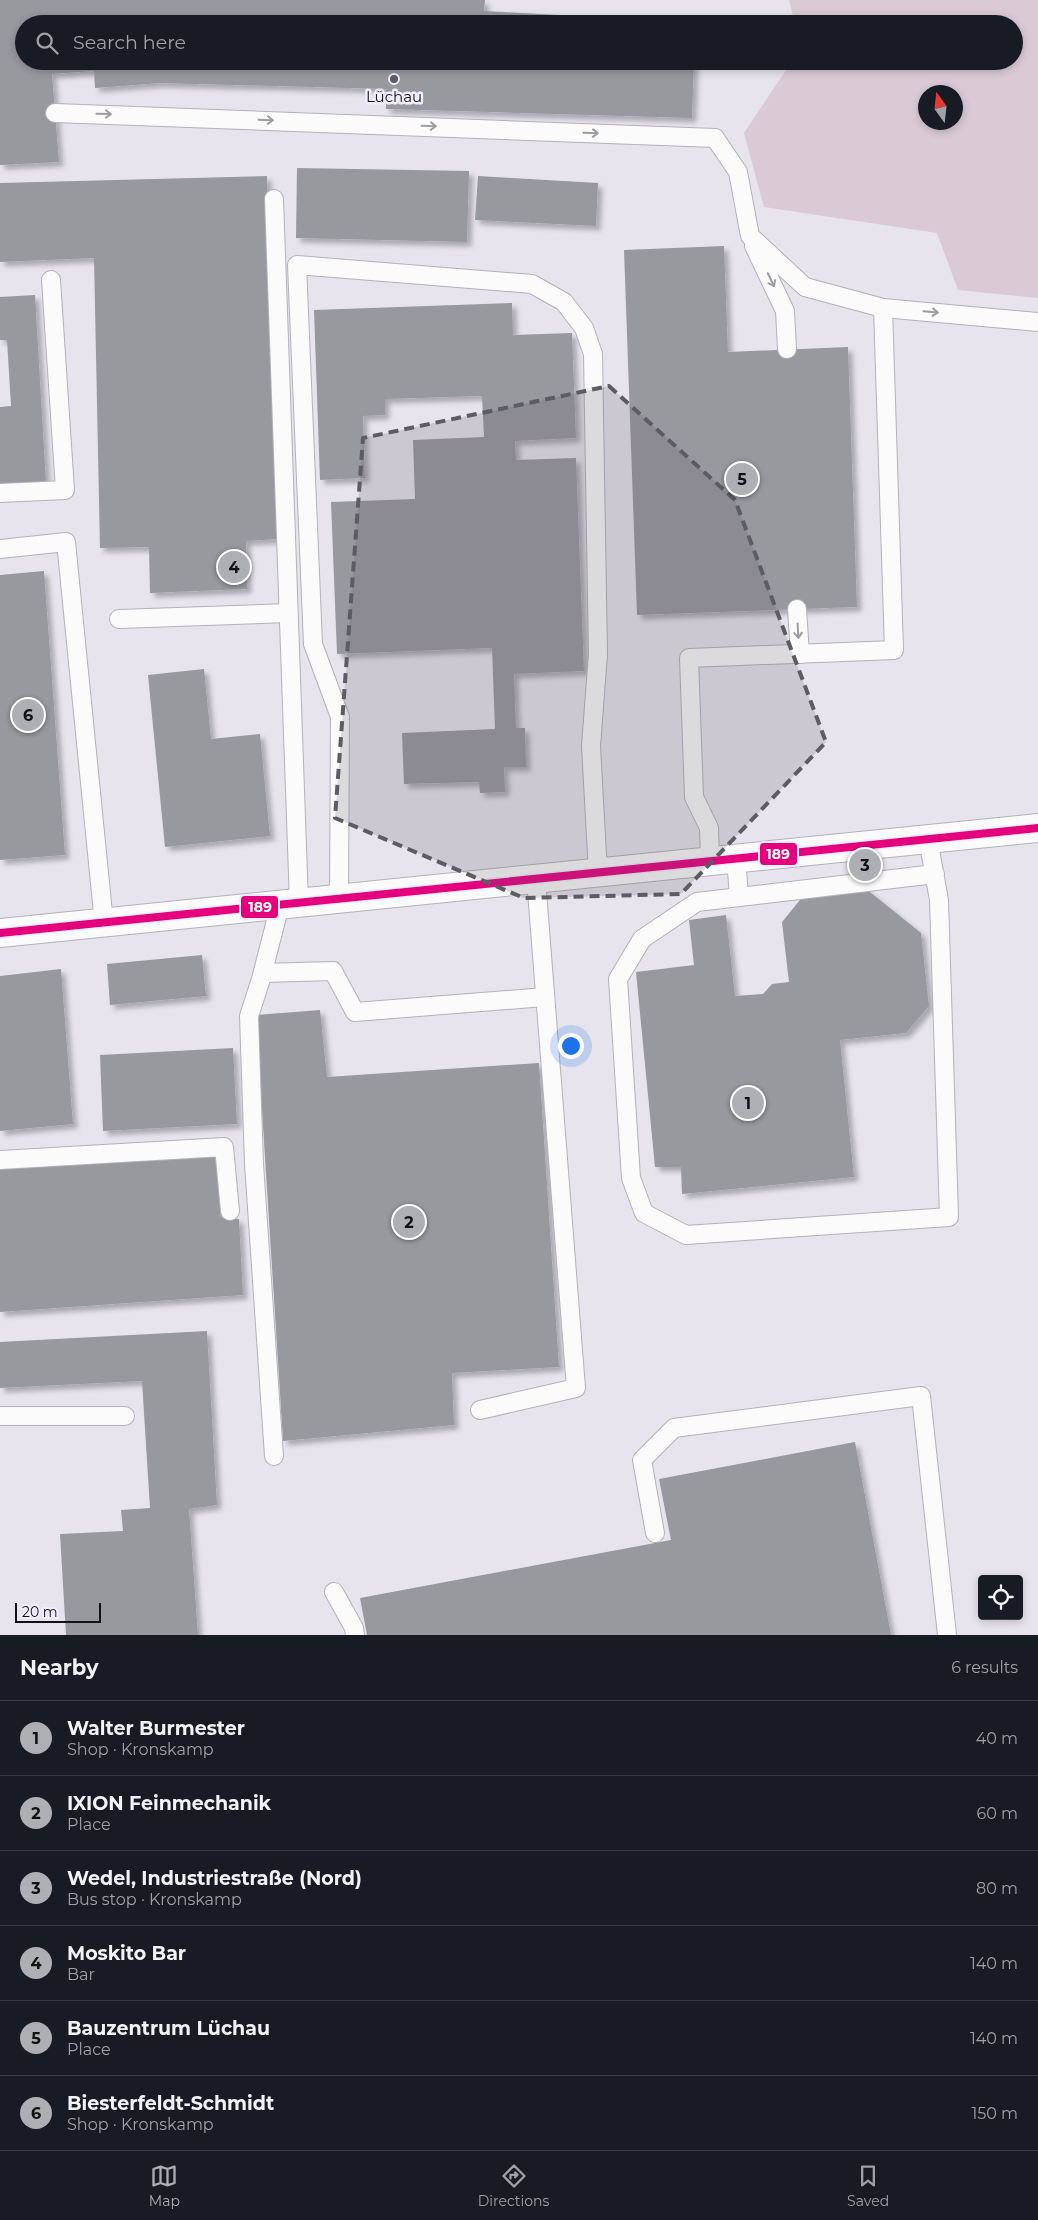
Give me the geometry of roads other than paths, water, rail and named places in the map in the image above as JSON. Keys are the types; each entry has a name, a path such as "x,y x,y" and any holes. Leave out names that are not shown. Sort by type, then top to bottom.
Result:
{"street":[{"path":"0,933 1038,828"}],"lane":[{"path":"55,113 715,138 738,172 750,236 786,311 787,350"},
{"path":"274,199 288,613 289,904 249,1016 254,1164 274,1456"},
{"path":"750,236 805,287 883,308 1038,322"},
{"path":"339,899 340,717 313,644 297,265 532,284 564,302 584,328 593,354 598,654 591,746 598,873"},
{"path":"0,493 65,490 52,280"},
{"path":"739,896 694,797 689,658 894,650 883,308"},
{"path":"0,549 66,542 104,923"},
{"path":"797,609 800,654"},
{"path":"119,619 288,613"},
{"path":"928,839 935,874 939,900 949,1217 686,1235 644,1213 631,1178 618,979 642,939 696,902 935,874"},
{"path":"480,1410 576,1388 536,879"},
{"path":"263,973 333,971 355,1012 545,997"},
{"path":"0,1160 224,1147 230,1211"},
{"path":"655,1533 642,1460 674,1428 921,1396 948,1635"},
{"path":"0,1416 126,1416"},
{"path":"334,1592 354,1628 355,1635"}],"place":[{"name":"Lüchau","path":"394,79"},
{"name":"Bauzentrum Lüchau","path":"742,479"},
{"name":"Moskito Bar","path":"234,567"},
{"name":"Biesterfeldt-Schmidt","path":"28,715"},
{"name":"Wedel, Industriestraße (Nord)","path":"865,865"},
{"name":"Walter Burmester","path":"748,1103"},
{"name":"IXION Feinmechanik","path":"409,1222"}]}
